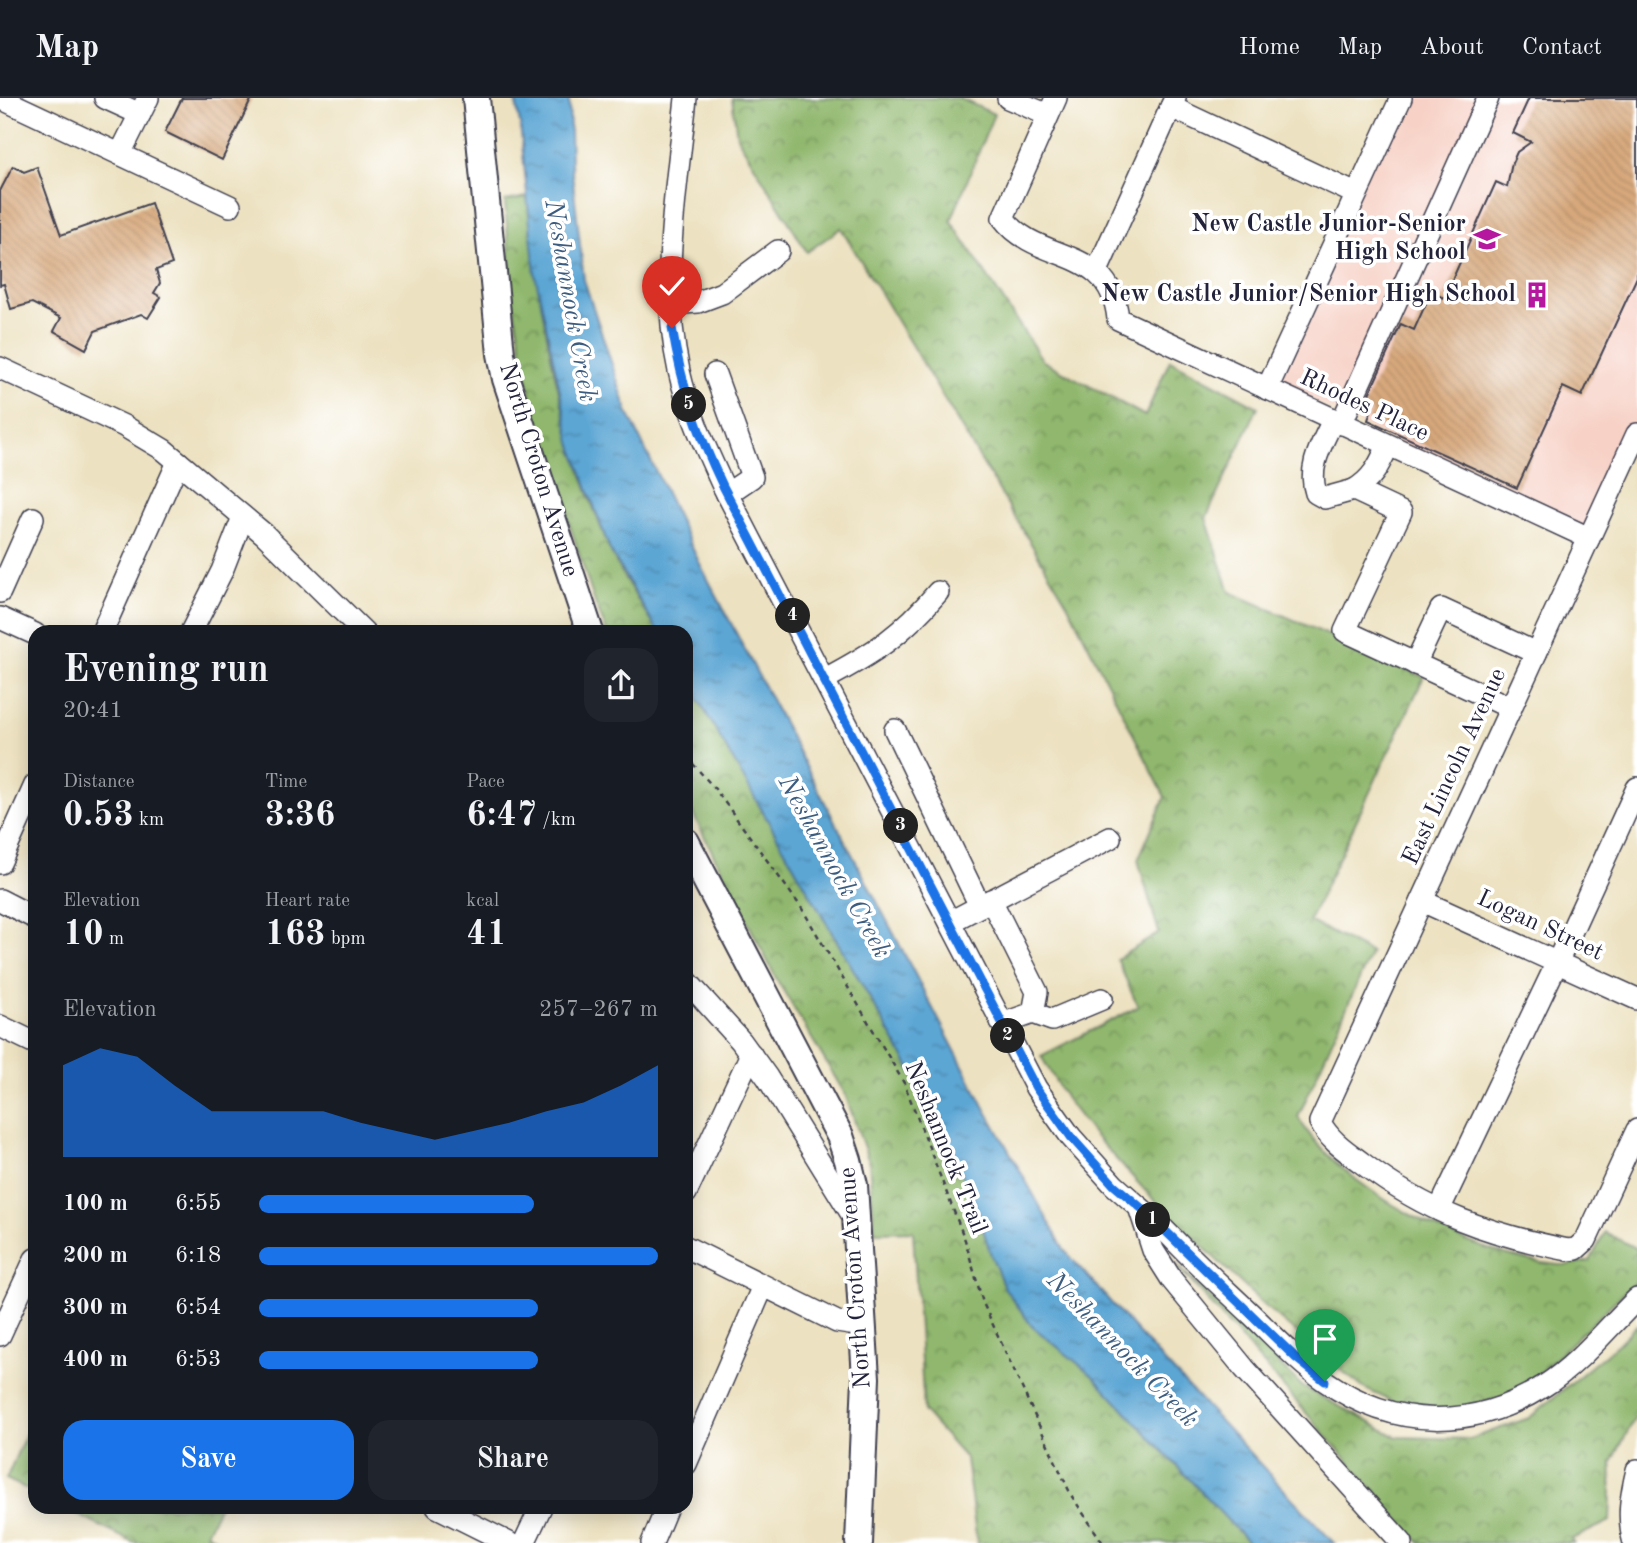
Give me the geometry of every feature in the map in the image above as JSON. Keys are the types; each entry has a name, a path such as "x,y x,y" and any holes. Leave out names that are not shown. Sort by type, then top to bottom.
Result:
{"main road":[{"name":"North Croton Avenue","path":"476,98 501,354 506,379 588,625"},
{"name":"North Croton Avenue","path":"693,855 840,1136 848,1160 854,1185 866,1378 859,1543"}],"street":[{"path":"3,98 230,206"},
{"path":"105,98 144,106 120,154"},
{"path":"686,98 670,268 670,304 679,372 687,401 727,494 1002,1024 1036,1088 1056,1118 1105,1175 1296,1358 1357,1401 1383,1411 1440,1419 1471,1416 1520,1400 1547,1385 1571,1365 1637,1299"},
{"path":"1008,98 1052,107 1003,218 1012,231 1097,271 1173,103 1356,194"},
{"path":"1267,389 1401,98"},
{"path":"1388,446 1375,474 1366,483 1354,490 1325,498 1316,493 1313,485 1315,461 1358,384 1488,98"},
{"path":"670,304 698,302 722,293 778,251"},
{"name":"Rhodes Place","path":"1097,271 1112,291 1118,319 1589,538"},
{"path":"0,368 148,439 243,517 357,625"},
{"path":"715,374 752,477 727,494"},
{"name":"East Lincoln Avenue","path":"1439,1210 1410,1196 1372,1171 1336,1144 1320,1122 1637,434"},
{"path":"105,625 178,461"},
{"path":"1354,490 1401,512 1345,631 1511,708"},
{"path":"195,625 222,571 243,517"},
{"path":"0,592 33,518"},
{"path":"825,679 895,638 938,592"},
{"path":"1415,664 1441,609 1536,653"},
{"path":"0,618 28,631"},
{"path":"895,730 986,903 1037,992 1033,1013"},
{"path":"1637,788 1439,1210 1475,1227 1520,1240 1568,1250 1579,1248 1586,1240 1637,1130"},
{"path":"0,863 28,814"},
{"path":"950,922 1110,838"},
{"path":"0,900 28,914"},
{"name":"Logan Street","path":"1422,901 1637,999"},
{"path":"693,988 751,1054 817,1155 856,1221"},
{"path":"1002,1024 1033,1013 1052,1020 1102,999"},
{"path":"0,1026 28,1040"},
{"path":"693,1164 751,1054"},
{"path":"1139,1207 1153,1250 1172,1280 1244,1368 1402,1543"},
{"path":"693,1251 837,1322 863,1322"},
{"path":"693,1448 763,1286"},
{"path":"0,1335 27,1300"},
{"path":"1634,1543 1629,1518 1630,1499 1637,1470"},
{"path":"451,1514 509,1543"},
{"path":"524,1543 538,1514"},
{"path":"652,1543 664,1514"}],"path":[{"name":"Neshannock Trail","path":"693,764 715,789 801,907 904,1083 965,1240 983,1303 1070,1495 1103,1543"}],"shaded area":[{"name":"New Castle Junior-Senior High School","path":"1401,98 1637,98 1637,434 1589,538 1272,380"}],"green space":[{"path":"732,98 959,98 994,114 951,221 1043,361 1145,416 1170,360 1258,407 1206,518 1230,592 1424,677 1309,921 1371,953 1298,1117 1318,1144 1345,1170 1377,1194 1412,1216 1488,1249 1524,1259 1558,1265 1570,1264 1590,1261 1605,1232 1637,1249 1637,1280 1539,1374 1501,1398 1449,1410 1400,1405 1363,1388 1267,1308 1152,1198 1094,1135 1066,1099 1041,1056 1138,1007 1117,959 1159,933 1138,860 1165,797 1068,605 841,228 807,252 737,137"},
{"path":"527,197 546,331 566,421 579,465 593,508 615,560 654,625 604,625 595,603 533,411 513,302 505,201"},
{"path":"693,690 929,1101 974,1200 1004,1287 1032,1326 1091,1374 1249,1543 977,1543 966,1459 924,1412 913,1231 875,1232 869,1162 845,1094 777,980 693,814"},
{"path":"1174,1262 1303,1387 1397,1437 1470,1439 1529,1418 1637,1325 1637,1414 1612,1462 1610,1521 1572,1539 1574,1543 1420,1543"},
{"path":"28,1429 28,1490 6,1479"},
{"path":"76,1514 216,1514 206,1533 226,1543 134,1543"}],"water":[{"name":"Neshannock Creek","path":"515,98 569,98 571,163 584,280 628,413 699,562 984,1106 1065,1251 1334,1543 1249,1543 1091,1374 1032,1326 1004,1287 974,1200 929,1101 693,690 693,625 654,625 610,550 571,443 535,274"}],"building":[{"path":"182,98 252,98 222,160 165,132"},
{"name":"New Castle Junior/Senior High School","path":"1529,98 1637,98 1637,277 1582,396 1563,387 1517,488 1368,420 1371,411 1363,407 1401,324 1414,330 1431,292 1444,298 1496,182 1507,187 1517,152 1531,142 1513,133"},
{"path":"13,166 24,172 37,167 61,235 151,203 172,264 156,270 160,283 154,293 161,297 148,318 141,314 95,331 86,349 54,331 61,318 32,303 11,309 4,284 0,285 0,191"}],"place":[{"name":"New Castle Junior-Senior High School","path":"1487,239"},
{"name":"New Castle Junior/Senior High School","path":"1537,295"}],"route":[{"path":"672,328 687,401 723,486 1036,1088 1071,1137 1114,1185 1146,1212 1296,1358 1325,1381"}]}
